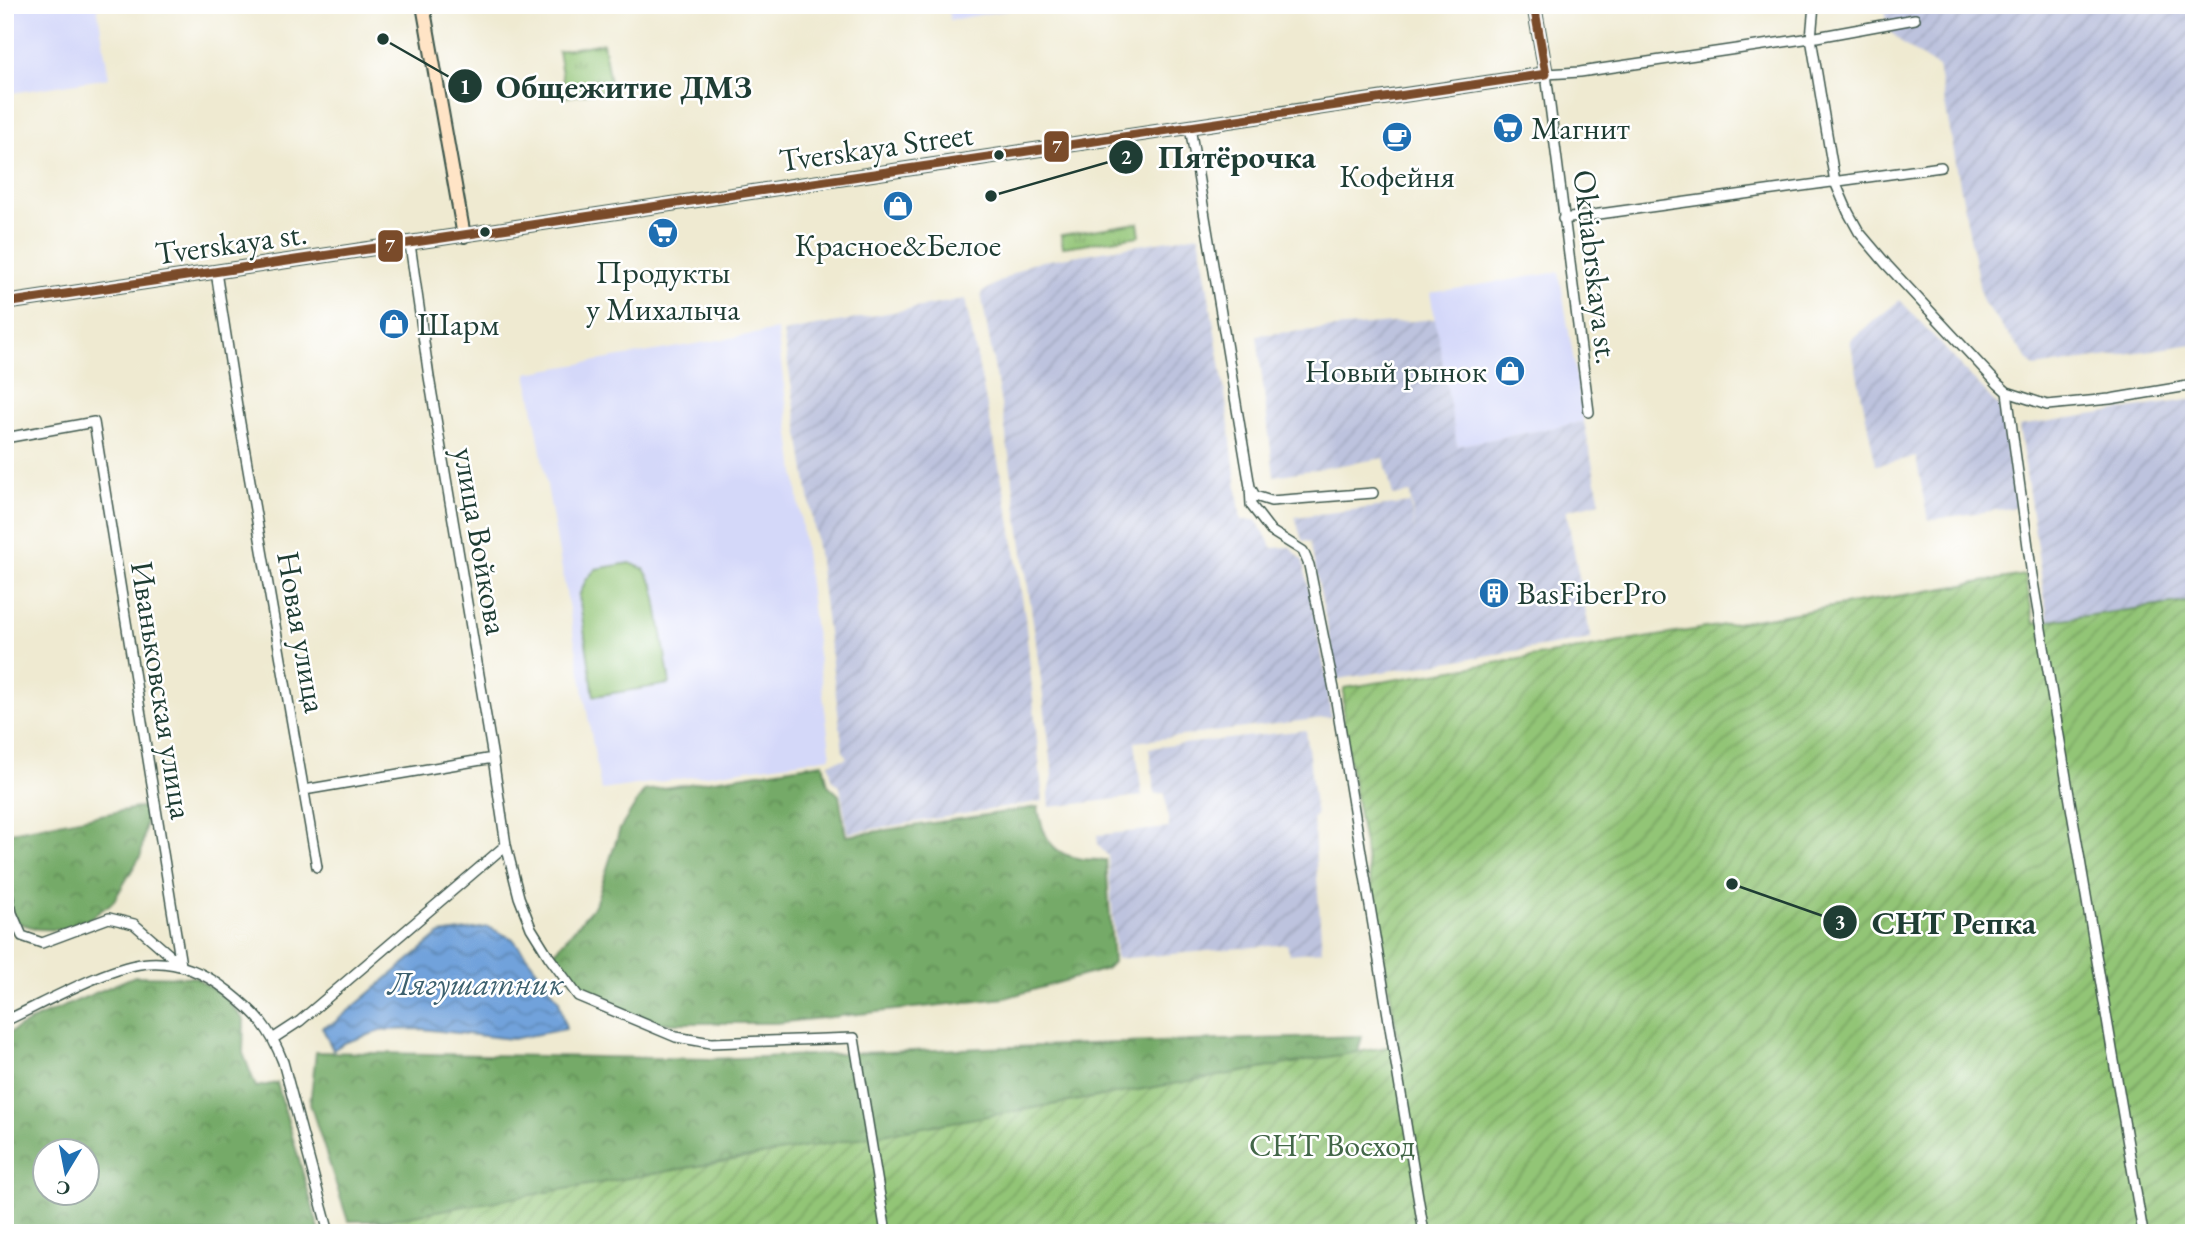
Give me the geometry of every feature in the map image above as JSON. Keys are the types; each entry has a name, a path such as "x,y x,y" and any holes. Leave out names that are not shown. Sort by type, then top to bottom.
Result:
{"main road":[{"path":"424,5 464,236"},
{"name":"Oktiabrskaya st.","path":"1534,5 1546,74"},
{"name":"Tverskaya Street","path":"464,236 1546,74"},
{"name":"Tverskaya st.","path":"5,303 464,236"}],"street":[{"path":"1814,5 1811,38 1835,182 1859,232 2007,392 2047,405 2110,399 2194,385"},
{"path":"1546,74 1580,72 1811,38 1915,19"},
{"name":"Oktiabrskaya st.","path":"1546,74 1589,412"},
{"path":"1190,127 1251,505 1271,531 1303,551 1310,565 1334,689 1424,1233"},
{"path":"1563,219 1941,167"},
{"name":"улица Войкова","path":"410,244 429,377 506,845 519,897 531,928 578,996 677,1037 711,1043 854,1038 886,1233"},
{"name":"Новая улица","path":"216,272 317,867"},
{"path":"2007,392 2032,576 2143,1233"},
{"name":"Иваньковская улица","path":"5,438 94,422 181,965"},
{"path":"1250,487 1260,499 1271,501 1373,493"},
{"path":"304,790 493,758"},
{"path":"274,1038 300,1021 506,845"},
{"path":"5,879 12,913 22,936 42,943 109,918 134,924 181,965"},
{"path":"5,1021 110,972 149,962 181,965 210,977 253,1010 274,1038 283,1062 329,1233"}],"shaded area":[{"path":"5,5 97,5 109,78 5,94"},
{"path":"948,5 1038,5 950,20"},
{"path":"1884,5 2194,5 2194,344 2034,367 1982,301 1938,67 1904,45 1889,30"},
{"path":"1199,235 1225,393 1241,520 1256,520 1273,548 1290,547 1303,561 1327,680 1331,717 1135,742 1142,796 1050,807 1049,795 1053,775 1037,649 1004,421 981,293 1031,263"},
{"name":"Новый рынок","path":"1559,272 1584,422 1457,446 1430,293"},
{"path":"965,299 1010,519 1025,617 1043,801 848,833 840,787 832,780 829,763 847,758 843,751 818,553 783,332"},
{"path":"1900,300 1999,407 2017,507 1928,520 1916,457 1876,465 1850,340"},
{"path":"1435,319 1457,446 1584,422 1600,502 1566,510 1591,639 1338,679 1310,542 1302,540 1295,517 1410,503 1415,533 1410,493 1393,496 1384,458 1274,476 1257,335"},
{"path":"777,330 831,757 601,790 527,373"},
{"path":"2194,399 2194,601 2048,621 2019,426"},
{"path":"1306,730 1316,816 1313,817 1322,951 1289,954 1287,944 1116,959 1108,856 1098,845 1097,835 1169,828 1165,793 1155,794 1149,748"}],"green space":[{"path":"603,43 611,89 566,97 558,51"},
{"path":"1138,223 1140,236 1063,247 1061,235"},
{"path":"630,563 644,569 654,586 670,684 594,696 579,596 586,580 596,569"},
{"name":"СНТ Восход","path":"2025,575 2034,623 2194,601 2194,1233 381,1233 380,1221 1399,1045 1343,724 1344,688"},
{"path":"823,763 828,785 839,795 846,836 1038,807 1045,834 1058,850 1078,858 1106,860 1113,962 1106,969 1005,998 776,1023 647,1023 601,1004 552,955 595,905 620,829 644,791"},
{"path":"148,806 141,855 113,902 89,919 66,930 38,929 9,920 5,922 5,833"},
{"path":"135,976 195,977 225,997 244,1020 243,1053 256,1087 277,1083 320,1233 5,1233 5,1035 37,1018"},
{"path":"1362,1036 1358,1052 380,1221 348,1221 310,1104 316,1052 711,1059"}],"water":[{"name":"Лягушатник","path":"488,927 513,939 541,975 559,1001 566,1029 512,1039 422,1029 383,1030 344,1043 333,1050 322,1027 334,1023 440,934"}],"transit line":[{"name":"7","path":"1534,5 1546,74"},
{"name":"7","path":"5,303 1546,74"}],"place":[{"name":"Общежитие ДМЗ","path":"383,39"},
{"name":"Магнит","path":"1508,128"},
{"name":"Кофейня","path":"1397,137"},
{"name":"Пятёрочка","path":"991,196"},
{"name":"Красное&Белое","path":"898,206"},
{"name":"Продукты у Михалыча","path":"663,233"},
{"name":"Шарм","path":"394,324"},
{"name":"Новый рынок","path":"1510,371"},
{"name":"BasFiberPro","path":"1494,593"},
{"name":"СНТ Репка","path":"1732,884"}]}
